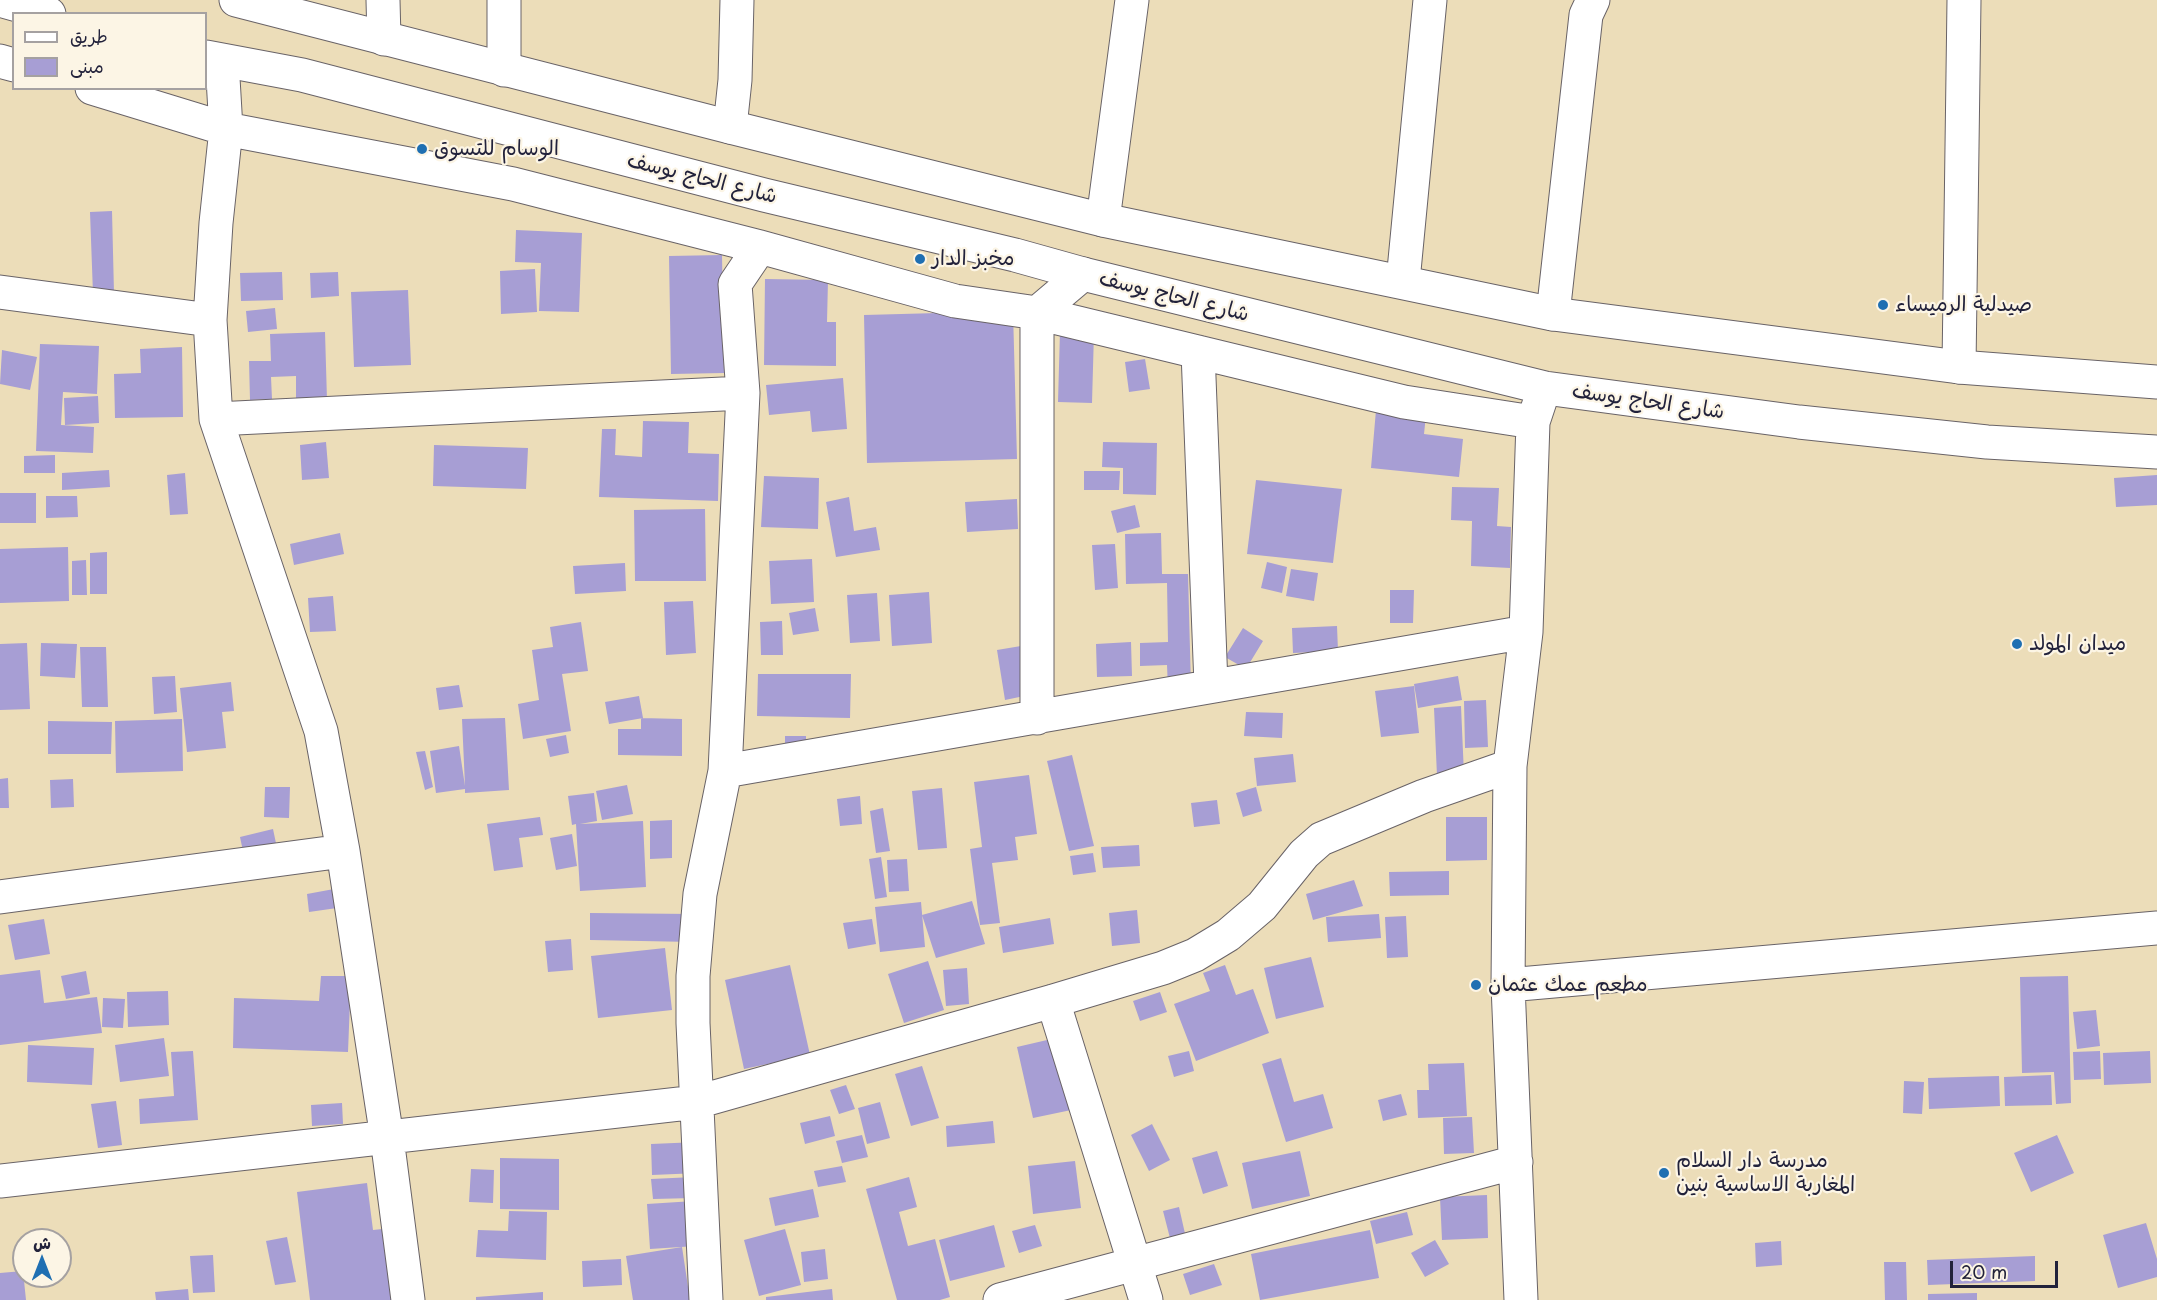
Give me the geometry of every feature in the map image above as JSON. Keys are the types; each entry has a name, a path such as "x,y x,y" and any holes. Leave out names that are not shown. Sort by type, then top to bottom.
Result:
{"street":[{"path":"0,0 42,12"},
{"path":"236,0 504,70 1103,220 1553,314 1959,367 2157,382"},
{"path":"383,0 384,39"},
{"path":"504,0 504,70"},
{"path":"730,127 735,80 737,0"},
{"path":"1103,220 1132,0"},
{"path":"1403,281 1430,0"},
{"path":"1553,314 1586,15 1593,0"},
{"path":"1959,367 1964,0"},
{"path":"214,59 226,129 216,223 210,320 216,419 321,731 343,851 387,1138 408,1300"},
{"name":"شارع الحاج يوسف","path":"214,59 303,75 764,195 1015,255 1083,274 1545,388 1799,422 1987,442 2157,452"},
{"path":"99,90 226,129 513,184 759,247 956,301 1037,313 1404,402 1533,422"},
{"path":"706,1300 693,1023 693,976 700,894 725,771 743,393 735,284 759,247"},
{"path":"1037,718 1037,313 1083,274"},
{"path":"0,292 210,320"},
{"path":"1198,352 1211,685"},
{"path":"1521,1300 1508,985 1510,766 1527,632 1533,422 1545,388"},
{"path":"216,419 743,393"},
{"path":"725,771 1527,632"},
{"path":"0,1181 697,1102 1053,1001 1163,968 1195,955 1228,935 1263,906 1304,854 1321,839 1424,796 1510,766"},
{"path":"0,897 343,851"},
{"path":"1508,985 2157,928"},
{"path":"1053,1001 1146,1300"},
{"path":"1000,1300 1516,1162"}],"building":[{"path":"112,211 114,293 93,294 90,212"},
{"path":"516,230 582,233 579,312 539,311 541,263 515,262"},
{"path":"722,255 724,373 671,374 669,256"},
{"path":"535,269 537,312 501,314 500,271"},
{"path":"282,272 283,300 241,301 240,273"},
{"path":"338,272 339,296 311,298 310,273"},
{"path":"765,279 828,280 827,322 836,322 836,366 764,365"},
{"path":"408,290 411,365 354,367 351,292"},
{"path":"275,308 277,329 248,332 246,311"},
{"path":"1013,311 1017,459 867,463 864,315"},
{"path":"1060,331 1094,332 1092,403 1058,402"},
{"path":"325,332 327,400 296,401 296,376 271,377 272,399 250,400 249,361 271,361 270,334"},
{"path":"40,344 99,346 97,394 63,392 61,425 94,427 93,453 36,451"},
{"path":"182,347 183,417 115,418 114,374 141,373 140,349"},
{"path":"2,350 37,357 30,390 0,384"},
{"path":"1145,359 1150,389 1129,392 1125,362"},
{"path":"843,378 847,429 812,432 810,411 769,415 766,385"},
{"path":"98,396 99,423 65,425 64,398"},
{"path":"1376,410 1426,415 1424,434 1463,439 1459,477 1371,468"},
{"path":"643,421 689,422 688,453 719,454 718,501 599,497 602,429 616,429 615,455 642,457"},
{"path":"326,442 329,478 302,480 300,445"},
{"path":"1103,442 1157,443 1156,495 1123,494 1123,468 1102,467"},
{"path":"434,445 528,448 526,489 433,486"},
{"path":"55,455 55,473 24,473 24,456"},
{"path":"109,470 110,487 62,490 62,473"},
{"path":"1084,471 1120,471 1119,490 1084,490"},
{"path":"185,473 188,514 170,515 167,475"},
{"path":"2157,475 2157,505 2116,507 2114,478"},
{"path":"764,476 819,478 818,529 761,527"},
{"path":"1256,480 1342,489 1333,563 1247,554"},
{"path":"1452,487 1499,488 1497,526 1511,527 1510,568 1471,566 1472,521 1451,520"},
{"path":"0,493 36,493 36,523 0,523"},
{"path":"46,496 77,496 78,517 46,518"},
{"path":"849,497 854,531 876,527 880,550 836,557 826,502"},
{"path":"1017,499 1018,529 967,532 965,502"},
{"path":"1135,505 1140,527 1117,533 1111,511"},
{"path":"705,509 706,581 635,581 634,510"},
{"path":"340,533 344,554 294,565 290,544"},
{"path":"1161,533 1162,574 1188,574 1191,688 1168,689 1167,665 1140,666 1140,643 1168,642 1167,583 1126,584 1125,534"},
{"path":"1115,544 1118,588 1095,590 1092,545"},
{"path":"68,547 69,601 0,603 0,549"},
{"path":"107,552 107,594 90,594 90,553"},
{"path":"812,559 814,602 771,604 769,561"},
{"path":"86,560 87,595 72,595 72,561"},
{"path":"1267,562 1287,567 1282,593 1261,588"},
{"path":"625,563 626,591 575,594 573,566"},
{"path":"1291,569 1318,573 1314,601 1286,596"},
{"path":"1390,590 1414,590 1413,623 1390,623"},
{"path":"929,592 932,643 892,646 889,595"},
{"path":"877,593 880,641 850,643 847,595"},
{"path":"333,596 336,631 310,632 308,598"},
{"path":"693,601 696,653 666,655 664,602"},
{"path":"815,608 819,631 793,635 789,613"},
{"path":"782,621 783,655 761,655 760,622"},
{"path":"581,622 588,671 562,674 571,731 523,739 518,704 539,700 532,650 553,647 550,627"},
{"path":"1337,626 1338,651 1293,653 1292,628"},
{"path":"1243,628 1263,641 1246,669 1225,657"},
{"path":"1131,642 1132,676 1097,677 1096,644"},
{"path":"27,643 30,709 0,710 0,644"},
{"path":"41,643 77,644 75,678 40,676"},
{"path":"1021,646 1029,695 1005,700 997,650"},
{"path":"80,647 106,647 108,707 82,707"},
{"path":"758,674 851,674 850,718 757,716"},
{"path":"175,676 177,712 154,714 152,677"},
{"path":"1458,676 1462,700 1418,708 1414,684"},
{"path":"231,682 234,711 222,712 226,748 187,752 180,688"},
{"path":"459,685 463,707 439,710 436,688"},
{"path":"1414,686 1419,733 1381,737 1375,691"},
{"path":"639,696 643,718 609,724 605,702"},
{"path":"1486,700 1488,747 1465,748 1464,701"},
{"path":"1461,706 1464,775 1437,776 1434,708"},
{"path":"1246,712 1283,713 1282,738 1244,736"},
{"path":"505,718 509,790 465,793 465,789 436,793 430,751 459,746 465,786 462,719"},
{"path":"641,718 682,719 682,756 618,755 618,729 641,729"},
{"path":"182,719 183,771 116,773 115,721"},
{"path":"48,721 112,722 111,754 48,754"},
{"path":"566,735 569,753 550,757 546,739"},
{"path":"785,736 806,736 806,760 785,760"},
{"path":"425,751 433,787 425,790 416,752"},
{"path":"1293,754 1296,782 1257,786 1254,758"},
{"path":"1072,755 1094,846 1069,851 1047,761"},
{"path":"1029,775 1037,834 1015,837 1018,860 992,863 1000,923 980,925 970,849 982,847 974,782"},
{"path":"8,778 9,808 0,808 0,779"},
{"path":"73,779 74,807 51,808 50,780"},
{"path":"627,785 633,814 602,820 596,791"},
{"path":"265,787 290,787 289,818 264,817"},
{"path":"1256,787 1262,811 1243,817 1236,793"},
{"path":"942,788 947,848 918,850 912,791"},
{"path":"594,793 597,821 580,824 643,821 646,887 580,891 576,824 572,825 568,796"},
{"path":"860,796 862,824 840,826 837,799"},
{"path":"1217,800 1220,824 1194,827 1191,803"},
{"path":"883,808 890,851 876,853 870,811"},
{"path":"540,817 543,835 519,838 523,867 494,871 487,824"},
{"path":"1446,817 1487,817 1487,860 1446,861"},
{"path":"672,820 672,858 650,859 650,821"},
{"path":"273,829 277,848 244,856 240,837"},
{"path":"572,834 577,866 556,870 550,838"},
{"path":"1139,845 1140,866 1103,868 1101,847"},
{"path":"1093,853 1096,872 1073,875 1070,856"},
{"path":"881,857 887,897 875,899 869,859"},
{"path":"907,859 909,891 889,892 887,860"},
{"path":"1449,871 1449,895 1390,896 1389,872"},
{"path":"1354,880 1363,906 1313,920 1306,894"},
{"path":"334,889 337,908 309,912 307,894"},
{"path":"972,901 985,944 936,958 922,915"},
{"path":"921,902 925,947 880,952 875,907"},
{"path":"1137,910 1140,943 1112,946 1109,913"},
{"path":"590,913 693,914 693,942 590,940"},
{"path":"1379,914 1381,938 1328,942 1326,917"},
{"path":"1406,916 1408,957 1387,958 1385,917"},
{"path":"1050,918 1054,944 1003,953 999,927"},
{"path":"44,919 50,954 15,960 8,925"},
{"path":"872,919 876,944 848,949 843,923"},
{"path":"571,939 573,970 548,972 545,941"},
{"path":"665,948 672,1010 598,1018 591,956"},
{"path":"1311,957 1324,1007 1276,1019 1264,968"},
{"path":"928,961 944,1010 904,1023 888,974"},
{"path":"790,965 810,1055 744,1069 725,980"},
{"path":"1225,965 1236,995 1253,989 1269,1033 1196,1061 1174,1004 1210,991 1203,973"},
{"path":"967,968 969,1004 946,1006 943,970"},
{"path":"40,970 44,1003 97,997 102,1033 0,1045 0,975"},
{"path":"86,971 90,994 66,999 61,976"},
{"path":"321,976 351,976 348,1052 233,1048 234,998 319,1001"},
{"path":"2068,976 2071,1103 2056,1104 2054,1072 2022,1073 2020,977"},
{"path":"168,991 169,1025 128,1027 127,992"},
{"path":"1160,992 1167,1012 1140,1021 1133,1001"},
{"path":"103,998 125,999 123,1028 102,1027"},
{"path":"2096,1010 2100,1046 2077,1049 2073,1012"},
{"path":"1060,1037 1076,1109 1033,1118 1017,1047"},
{"path":"164,1038 169,1076 120,1082 115,1045"},
{"path":"28,1045 94,1048 92,1085 27,1082"},
{"path":"193,1051 198,1120 140,1124 139,1099 174,1096 171,1052"},
{"path":"1189,1051 1194,1071 1174,1077 1168,1056"},
{"path":"2100,1051 2101,1079 2074,1080 2073,1052"},
{"path":"2150,1051 2151,1083 2104,1085 2103,1053"},
{"path":"1281,1058 1294,1102 1323,1094 1333,1128 1286,1142 1262,1064"},
{"path":"1464,1063 1467,1116 1418,1118 1417,1090 1429,1090 1428,1064"},
{"path":"922,1066 939,1118 911,1126 895,1074"},
{"path":"2051,1075 2052,1105 2005,1106 2004,1077"},
{"path":"1999,1076 2000,1106 1929,1109 1928,1078"},
{"path":"1904,1081 1924,1082 1922,1114 1903,1113"},
{"path":"846,1085 855,1109 839,1114 830,1090"},
{"path":"1401,1094 1407,1115 1383,1121 1378,1100"},
{"path":"116,1101 122,1145 98,1148 91,1104"},
{"path":"880,1102 890,1138 867,1144 858,1108"},
{"path":"342,1103 343,1124 312,1126 311,1105"},
{"path":"830,1116 835,1136 805,1144 800,1123"},
{"path":"1472,1117 1474,1153 1444,1154 1443,1118"},
{"path":"993,1121 995,1143 947,1147 946,1126"},
{"path":"1152,1124 1170,1160 1149,1171 1131,1135"},
{"path":"862,1135 868,1157 842,1163 836,1141"},
{"path":"2057,1135 2074,1173 2031,1192 2014,1153"},
{"path":"698,1142 699,1173 652,1175 651,1144"},
{"path":"1217,1151 1228,1186 1203,1194 1192,1158"},
{"path":"1300,1151 1310,1196 1252,1209 1242,1163"},
{"path":"500,1158 559,1159 559,1210 500,1209"},
{"path":"1075,1161 1081,1208 1033,1214 1028,1166"},
{"path":"842,1166 846,1182 818,1187 814,1171"},
{"path":"471,1169 494,1170 493,1203 469,1202"},
{"path":"694,1177 694,1198 653,1199 651,1179"},
{"path":"909,1177 917,1207 899,1212 908,1246 935,1239 950,1297 940,1300 897,1300 866,1189"},
{"path":"367,1183 373,1230 392,1228 401,1300 310,1300 297,1192"},
{"path":"813,1189 819,1217 775,1226 769,1198"},
{"path":"1487,1195 1488,1238 1442,1240 1440,1197"},
{"path":"694,1201 696,1246 650,1249 647,1204"},
{"path":"1179,1207 1186,1238 1171,1242 1163,1211"},
{"path":"509,1211 547,1212 546,1260 476,1257 478,1230 508,1231"},
{"path":"1407,1212 1413,1235 1376,1244 1370,1221"},
{"path":"2146,1223 2157,1259 2157,1277 2118,1288 2103,1235"},
{"path":"994,1225 1005,1267 950,1281 939,1240"},
{"path":"1035,1225 1042,1246 1019,1253 1012,1231"},
{"path":"785,1229 801,1285 759,1296 744,1240"},
{"path":"1370,1230 1379,1278 1260,1300 1251,1254"},
{"path":"287,1237 296,1282 275,1285 266,1241"},
{"path":"1435,1240 1449,1264 1425,1277 1411,1253"},
{"path":"1781,1241 1782,1265 1756,1267 1755,1243"},
{"path":"682,1247 690,1300 633,1300 626,1256"},
{"path":"825,1249 828,1279 804,1282 801,1252"},
{"path":"213,1255 215,1292 193,1293 190,1256"},
{"path":"2035,1256 2035,1281 1928,1285 1927,1260"},
{"path":"621,1259 622,1285 583,1287 582,1261"},
{"path":"1884,1262 1906,1262 1907,1300 1885,1300"},
{"path":"1214,1264 1222,1285 1190,1295 1183,1274"},
{"path":"12,1272 12,1288 25,1288 26,1300 0,1300 0,1273"},
{"path":"188,1289 189,1300 156,1300 155,1292"},
{"path":"832,1289 833,1300 766,1300 766,1297"},
{"path":"543,1292 543,1300 476,1300 476,1297"},
{"path":"1977,1293 1977,1300 1928,1300 1928,1294"}],"place":[{"name":"الوسام للتسوق","path":"422,149"},
{"name":"مخبز الدار","path":"920,259"},
{"name":"صيدلية الرميساء","path":"1883,305"},
{"name":"ميدان المولد","path":"2017,644"},
{"name":"مطعم عمك عثمان","path":"1476,985"},
{"name":"مدرسة دار السلام المغاربة الاساسية بنين","path":"1664,1173"}]}
